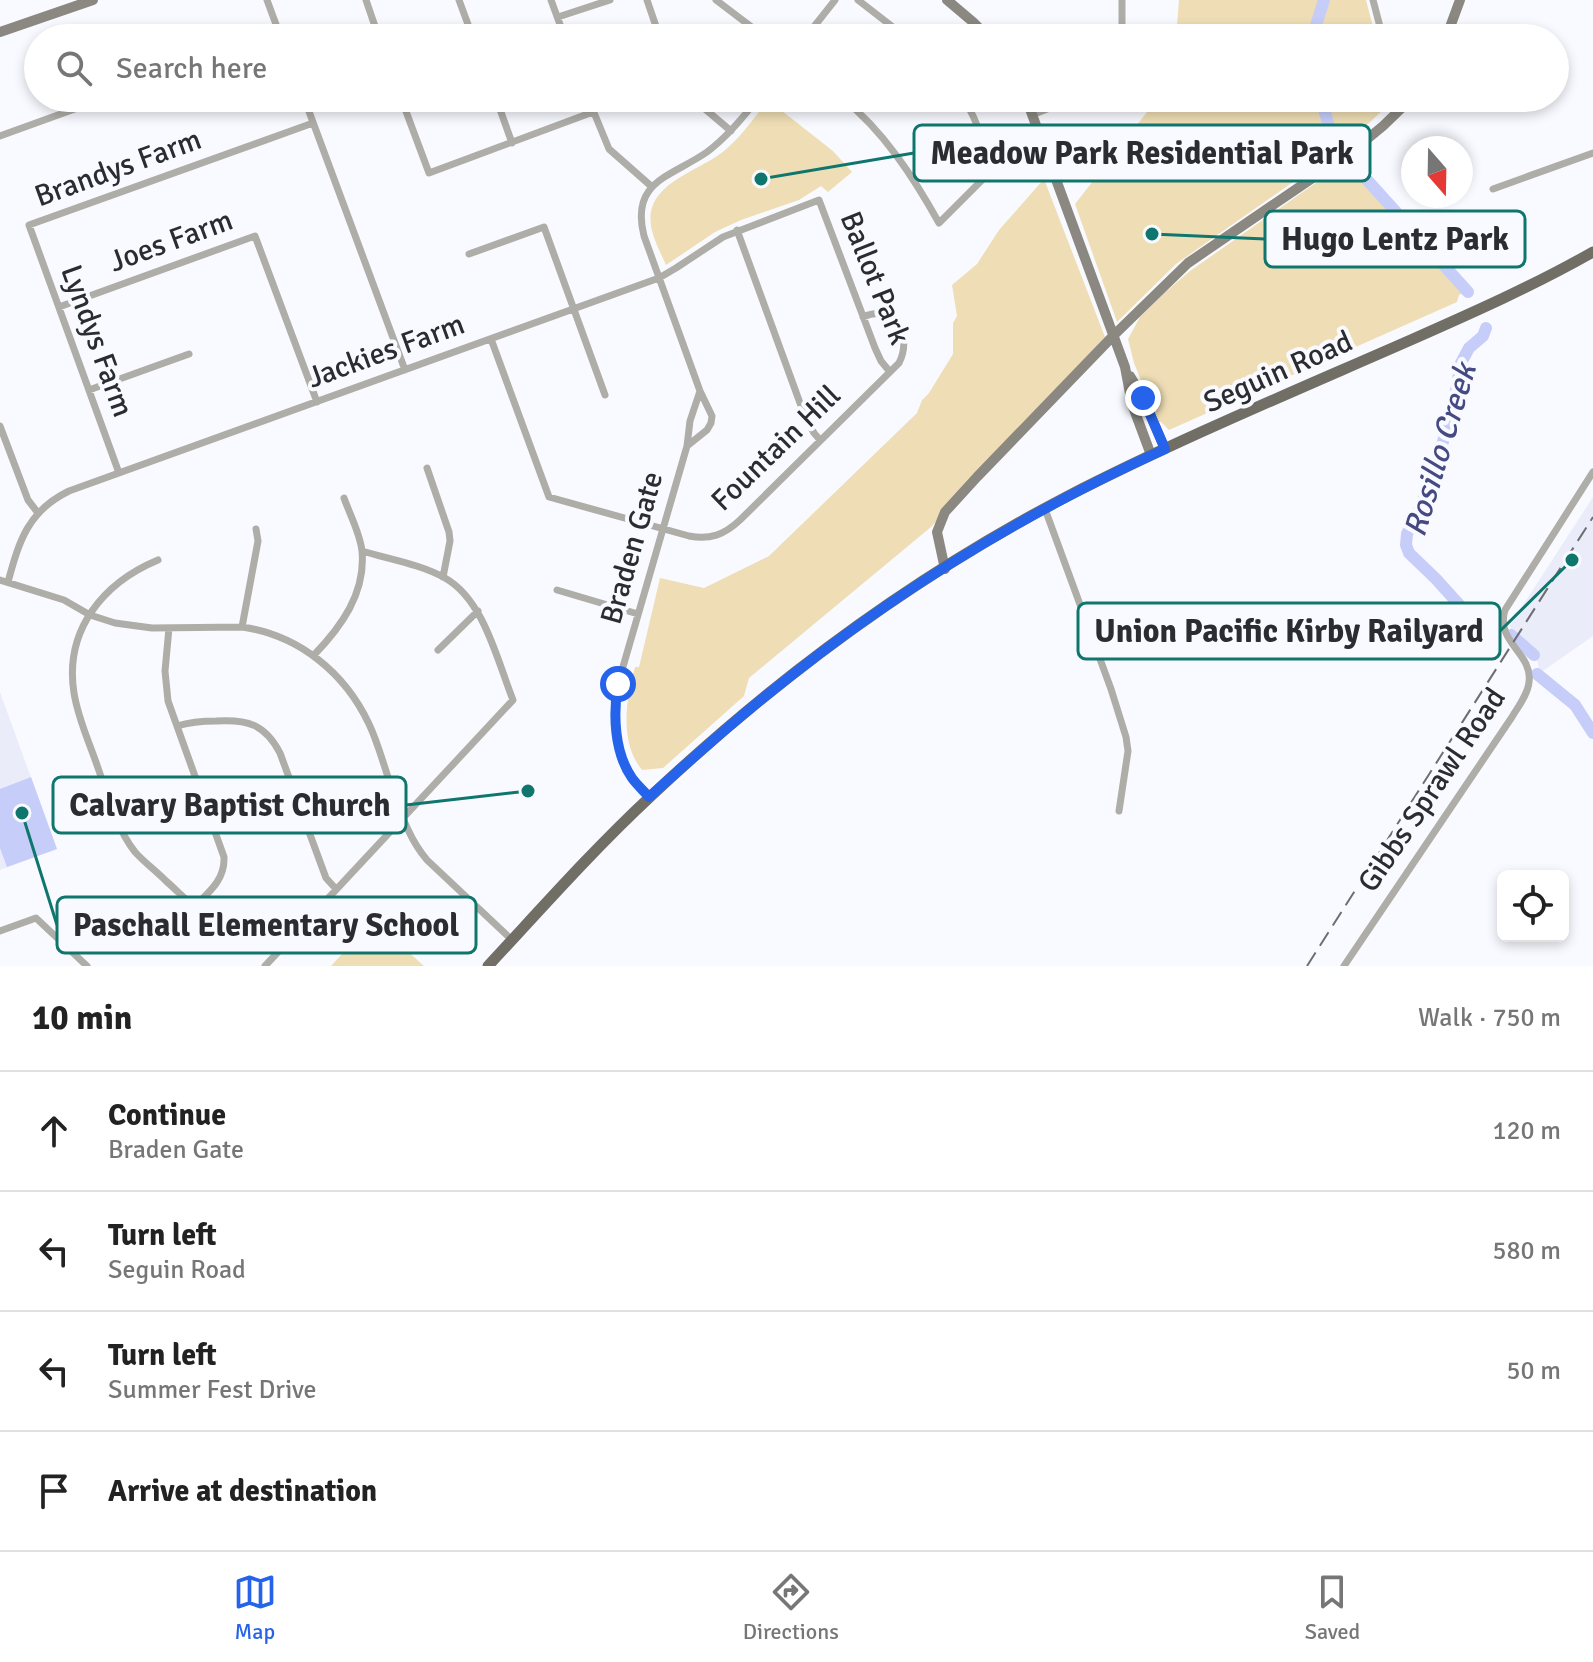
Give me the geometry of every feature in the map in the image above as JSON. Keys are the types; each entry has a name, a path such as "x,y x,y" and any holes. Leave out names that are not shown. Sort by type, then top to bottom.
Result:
{"main road":[{"name":"Seguin Road","path":"488,966 649,797 793,674 883,608 1045,509 1151,455 1488,305 1593,252"}],"street":[{"path":"0,32 93,0"},
{"path":"267,0 276,24"},
{"path":"366,0 374,24"},
{"path":"459,0 468,24"},
{"path":"551,0 560,24"},
{"path":"558,17 610,0"},
{"path":"647,0 655,24"},
{"path":"716,0 748,24"},
{"path":"816,24 835,0"},
{"path":"858,0 889,24"},
{"path":"947,0 975,24"},
{"path":"1122,0 1122,24"},
{"path":"1373,0 1379,24"},
{"path":"1451,24 1460,0"},
{"path":"0,136 66,112"},
{"path":"309,112 405,370"},
{"path":"406,112 429,173 593,112 609,149 651,186 707,151 731,131 747,112"},
{"path":"501,112 512,143"},
{"path":"709,112 731,131"},
{"path":"860,112 914,181 939,223 994,168 971,112"},
{"path":"1031,112 1114,335 1125,367 1132,404 1151,455"},
{"path":"1032,115 1040,112"},
{"path":"945,569 937,532 945,512 1114,335 1188,263 1355,149 1398,112"},
{"name":"Brandys Farm","path":"29,225 313,123"},
{"path":"1493,189 1593,153"},
{"name":"Braden Gate","path":"651,186 644,198 641,224 700,391 712,416 707,430 687,446"},
{"name":"Jackies Farm","path":"4,581 30,523 62,495 659,278 737,230 819,200"},
{"name":"Ballot Park","path":"819,200 875,348 890,372"},
{"name":"Lyndys Farm","path":"29,225 119,473"},
{"path":"469,254 544,227 605,395"},
{"path":"737,230 804,414 820,440"},
{"name":"Joes Farm","path":"59,307 255,236 317,402"},
{"name":"Fountain Hill","path":"491,339 549,497 663,529 709,538 729,530 899,363 905,344 898,324 889,315 879,312 863,317"},
{"path":"89,390 189,354"},
{"path":"1125,367 1143,398 1165,449"},
{"name":"Braden Gate","path":"649,797 625,766 619,745 615,701 700,391"},
{"path":"1,430 28,500 38,513"},
{"path":"427,468 449,532 443,577"},
{"name":"Gibbs Sprawl Road","path":"1344,966 1527,691 1530,679 1528,666 1509,640 1503,626 1503,616 1593,472"},
{"path":"314,655 352,607 359,580 362,551 344,498"},
{"path":"1045,509 1126,737 1128,751 1119,811"},
{"path":"242,627 258,541 256,529"},
{"path":"265,966 513,700 478,611 465,594 443,577 424,569 362,551"},
{"path":"158,560 121,579 103,596 78,639 73,684 80,718 122,832 138,855 203,914 279,950"},
{"path":"4,581 64,600 90,615 130,626 255,629 282,637 314,655 338,677 370,726 417,849 512,940"},
{"path":"557,590 638,614"},
{"path":"438,650 478,611"},
{"path":"169,628 165,681 168,701 224,857 218,882 194,907"},
{"path":"177,726 189,722 242,721 257,726 268,735 280,753 326,878 336,889"},
{"path":"0,931 36,918 87,966"}],"shaded area":[{"path":"1179,0 1366,0 1372,24 1177,24"},
{"path":"759,112 783,112 833,151 852,172 828,192 821,186 799,200 715,232 666,265 652,231 651,215 655,202 673,182 724,151"},
{"path":"1147,112 1381,112 1343,147 1176,264 1117,322 1075,204"},
{"path":"1347,161 1464,293 1459,295 1457,302 1169,430 1158,422 1134,363 1128,339 1140,317 1190,271"},
{"path":"1044,179 1105,337 931,527 749,678 744,696 663,768 642,770 630,747 627,706 660,578 704,588 769,556 917,413 922,400 953,354 953,323 957,316 952,285 977,264 999,230"},
{"path":"1593,497 1593,636 1540,673 1535,652 1511,632 1510,625"},
{"path":"0,692 57,849 0,870"},
{"path":"373,920 424,966 331,966"}],"water":[{"path":"31,777 57,849 7,867 0,848 0,789"}],"waterway":[{"name":"Rosillo Creek","path":"1316,24 1324,0"},
{"name":"Rosillo Creek","path":"1325,112 1341,151 1468,292"},
{"name":"Rosillo Creek","path":"1486,328 1461,363 1451,418 1421,506 1407,534 1406,545 1409,553 1494,640"},
{"name":"Rosillo Creek","path":"1511,635 1534,655"},
{"name":"Rosillo Creek","path":"1537,674 1575,705 1593,733"}],"railway":[{"path":"1307,966 1593,517"}],"place":[{"name":"Meadow Park Residential Park","path":"761,179"},
{"name":"Hugo Lentz Park","path":"1152,234"},
{"name":"Union Pacific Kirby Railyard","path":"1572,560"},
{"name":"Calvary Baptist Church","path":"528,791"},
{"name":"Paschall Elementary School","path":"22,813"}],"route":[{"path":"618,684 615,717 619,745 625,766 649,797 793,674 883,608 1045,509 1165,449 1143,398"}]}
